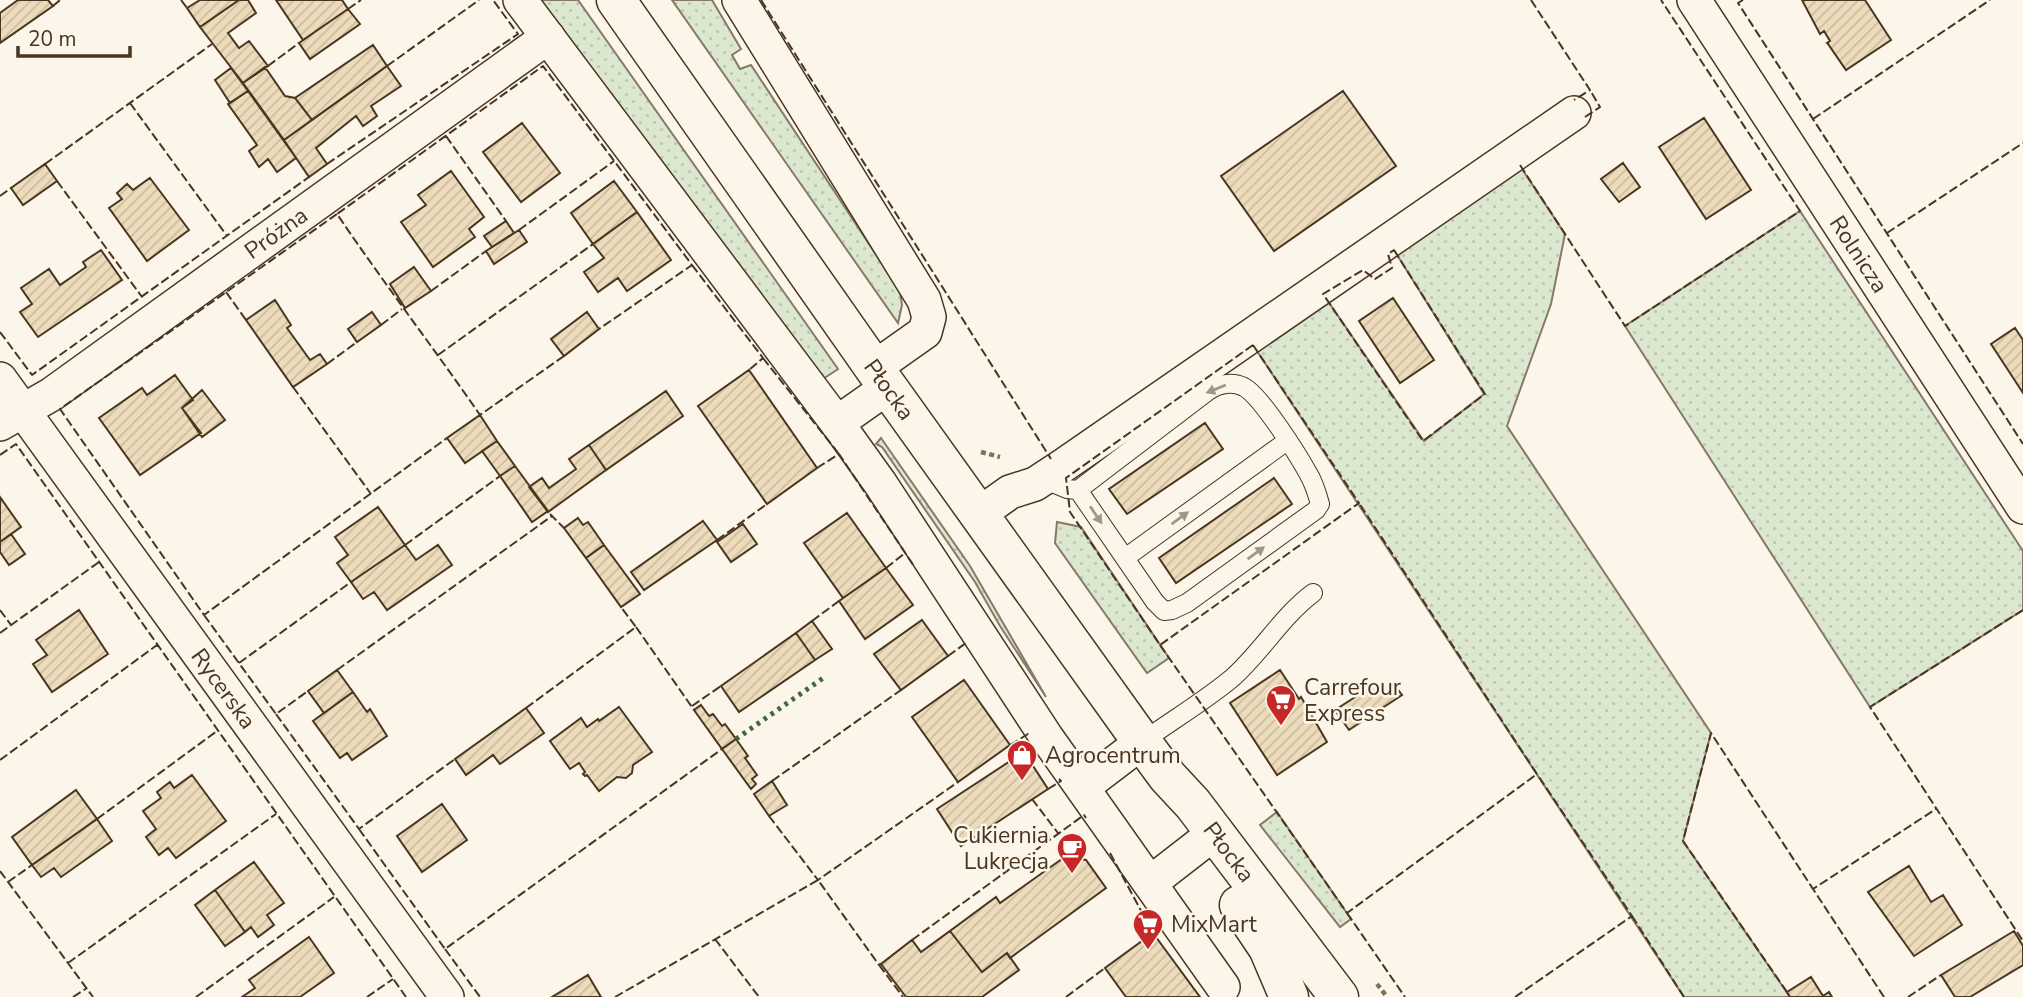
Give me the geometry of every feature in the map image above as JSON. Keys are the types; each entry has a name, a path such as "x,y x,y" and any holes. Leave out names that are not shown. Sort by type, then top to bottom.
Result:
{"street":[{"path":"520,0 880,483 1047,738 1223,987"},
{"name":"Płocka","path":"616,0 1142,742 1167,776 1193,804 1339,997"},
{"path":"739,0 924,300 929,317 925,332 837,423"},
{"name":"Rolnicza","path":"1694,0 2023,507"},
{"name":"Próżna","path":"11,417 52,394 548,37"},
{"path":"979,514 1010,492 1043,479 1574,113"},
{"name":"Rycerska","path":"0,379 11,417 447,997"},
{"path":"1083,786 1142,742"},
{"name":"Płocka","path":"1167,776 1178,810 1268,948 1290,997"},
{"path":"1150,883 1199,845"},
{"path":"1291,934 1302,966 1300,997"}],"lane":[{"path":"1043,479 1067,489 1078,490 1217,385 1234,384 1244,387 1258,399 1315,486 1320,503 1316,510 1187,603 1164,611 1155,602 1078,490"},
{"path":"1125,558 1287,441"},
{"path":"1142,742 1230,679 1256,654 1294,607 1313,593"}],"green space":[{"path":"536,0 578,0 838,369 820,381"},
{"path":"672,0 712,0 741,49 732,55 740,69 751,65 900,291 902,305 898,323"},
{"path":"1518,163 1565,234 1551,304 1507,426 1711,733 1683,841 1790,997 1684,997 1253,345 1323,294 1424,441 1484,394 1394,250"},
{"path":"1800,211 2023,551 2023,610 1870,707 1625,326"},
{"path":"881,438 970,566 1046,697 975,582 882,447 876,444"},
{"path":"1057,522 1081,527 1169,658 1147,673 1055,543"},
{"path":"1277,812 1351,919 1340,927 1260,825"}],"building":[{"path":"18,0 48,0 53,6 0,43 0,13"},
{"path":"200,0 239,0 200,27 187,8"},
{"path":"239,0 248,0 256,13 228,33 239,48 249,41 268,66 243,83 200,27"},
{"path":"276,0 342,0 348,9 303,40"},
{"path":"1802,0 1865,0 1891,40 1846,70 1827,43 1830,41 1824,31 1820,34"},
{"path":"348,9 360,24 310,59 299,43"},
{"path":"373,45 387,66 312,120 295,98"},
{"path":"387,66 401,86 371,106 377,116 363,126 356,116 316,148 327,164 309,177 284,140"},
{"path":"265,67 285,96 295,98 312,120 284,140 243,83"},
{"path":"231,68 248,91 230,103 215,80"},
{"path":"248,91 296,158 277,172 268,159 259,167 249,151 257,145 228,104"},
{"path":"1343,91 1396,166 1274,251 1221,176"},
{"path":"1704,118 1751,190 1706,219 1659,147"},
{"path":"522,123 560,173 521,202 483,152"},
{"path":"1623,163 1640,187 1619,202 1601,179"},
{"path":"45,164 57,181 23,205 11,188"},
{"path":"451,171 484,217 469,229 475,237 433,267 401,222 426,205 418,195"},
{"path":"150,178 189,230 147,261 109,208 122,199 117,193 127,184 133,190"},
{"path":"614,181 637,212 593,244 571,213"},
{"path":"637,212 671,260 627,291 618,278 598,292 584,272 604,258 593,244"},
{"path":"506,221 514,233 492,247 484,236"},
{"path":"519,230 527,242 494,264 486,251"},
{"path":"101,250 122,280 38,337 20,312 32,304 21,288 49,269 60,285 86,267 83,262"},
{"path":"414,267 431,291 405,308 390,284"},
{"path":"1393,298 1434,360 1400,383 1359,321"},
{"path":"275,300 291,325 287,328 310,360 320,354 327,364 293,387 246,320"},
{"path":"372,312 381,325 357,342 348,329"},
{"path":"587,312 599,329 564,356 551,339"},
{"path":"2015,328 2023,340 2023,393 1991,344"},
{"path":"749,370 817,468 767,504 698,406"},
{"path":"175,375 193,400 182,408 201,433 140,475 99,418 142,388 147,395"},
{"path":"202,390 225,420 202,437 182,408"},
{"path":"666,391 683,416 606,470 589,445"},
{"path":"480,415 497,441 465,463 447,438"},
{"path":"1205,423 1223,449 1127,514 1109,489"},
{"path":"497,441 515,466 500,476 482,451"},
{"path":"589,445 606,470 548,512 529,487 542,478 549,488 576,469 569,459"},
{"path":"515,466 548,511 532,522 500,476"},
{"path":"1274,478 1292,504 1176,583 1159,558"},
{"path":"0,497 21,527 0,542"},
{"path":"378,507 405,545 351,582 337,563 348,555 335,537"},
{"path":"847,513 886,568 843,598 804,543"},
{"path":"578,518 583,525 588,522 604,545 586,558 564,528"},
{"path":"703,521 717,540 644,590 631,572"},
{"path":"743,524 757,544 731,562 717,542"},
{"path":"11,534 25,554 9,565 0,552 0,542"},
{"path":"405,545 416,560 438,545 452,565 387,610 374,592 363,599 351,582"},
{"path":"604,545 640,594 621,607 586,558"},
{"path":"886,568 913,605 865,639 839,601"},
{"path":"79,610 108,654 52,692 33,664 47,655 36,640"},
{"path":"922,620 948,656 901,690 874,654"},
{"path":"812,621 832,649 815,660 796,633"},
{"path":"796,633 815,660 739,712 721,686"},
{"path":"337,670 353,692 324,713 308,691"},
{"name":"Carrefour Express","path":"1280,670 1299,699 1301,697 1327,742 1277,775 1230,703"},
{"path":"964,680 1010,745 958,782 912,717"},
{"path":"1377,683 1385,694 1396,687 1402,695 1349,730 1335,710"},
{"path":"353,692 367,712 370,709 387,736 352,760 347,753 340,758 313,721"},
{"path":"701,705 709,716 713,714 722,726 725,724 736,739 722,749 694,710"},
{"path":"619,707 652,752 633,765 632,773 626,778 617,777 599,791 587,775 583,774 585,772 579,763 570,769 550,741 581,718 587,727"},
{"path":"526,708 544,733 500,764 493,755 466,775 455,759"},
{"path":"736,739 757,775 752,779 756,784 751,789 722,749"},
{"path":"1024,752 1048,789 961,846 937,809"},
{"path":"192,775 226,821 176,858 168,848 159,855 146,837 156,829 143,811 161,798 157,792 170,782 174,788"},
{"path":"772,781 787,805 769,816 754,794"},
{"path":"76,790 97,819 32,865 12,837"},
{"path":"442,804 467,840 422,872 397,836"},
{"path":"97,819 112,841 61,877 54,868 41,877 32,865"},
{"path":"1066,856 1086,860 1106,888 1010,958 1007,953 982,972 950,931 996,897 1000,903"},
{"path":"254,862 284,903 267,915 274,925 258,937 251,927 245,932 215,890"},
{"path":"1909,866 1931,902 1943,895 1962,925 1914,956 1868,892"},
{"path":"215,890 245,932 225,946 195,905"},
{"path":"950,931 982,972 1007,953 1019,970 982,997 906,997 881,964 912,940 921,952"},
{"path":"2014,931 2023,946 2023,965 1970,997 1955,997 1941,975"},
{"name":"MixMart","path":"1153,933 1200,997 1126,997 1105,968"},
{"path":"309,937 334,973 300,997 242,997 255,988 249,980"},
{"path":"588,975 601,997 552,997"},
{"path":"1811,977 1823,996 1829,992 1832,997 1790,997 1787,992"}],"hedge":[{"path":"736,739 826,676"}],"fence":[{"path":"53,6 60,0"},
{"path":"181,0 187,8"},
{"path":"348,9 361,0"},
{"path":"387,66 479,0"},
{"path":"327,164 518,34 493,0"},
{"path":"761,0 1051,459"},
{"path":"1531,0 1590,90 1574,100"},
{"path":"1520,165 1625,326 1800,211 1661,0"},
{"path":"1743,0 1738,3 2023,444"},
{"path":"1813,119 1990,0"},
{"path":"268,66 299,43"},
{"path":"45,164 212,44"},
{"path":"564,356 480,415 337,214 543,66 692,265 599,329"},
{"path":"1585,117 1600,107 1590,90"},
{"path":"130,103 227,236"},
{"path":"446,136 506,221"},
{"path":"1887,233 2023,143"},
{"path":"519,230 614,161"},
{"path":"0,332 32,375 309,177"},
{"path":"57,181 142,297"},
{"path":"0,196 11,188"},
{"path":"337,214 60,409 204,615 447,438"},
{"path":"438,355 593,244"},
{"path":"1394,250 1485,394 1423,441 1323,294 1363,270 1375,279 1392,268 1388,254 1394,250"},
{"path":"431,291 486,251"},
{"path":"692,265 763,358 749,370"},
{"path":"226,292 246,320"},
{"path":"381,325 402,309"},
{"path":"327,364 357,342"},
{"path":"1253,345 1359,503 1160,645 1070,512 1066,478 1253,345"},
{"path":"763,358 839,454"},
{"path":"293,387 371,494"},
{"path":"0,455 16,444 406,997"},
{"path":"817,468 839,454 914,566"},
{"path":"405,545 500,476"},
{"path":"1160,645 1347,913 1537,774 1359,503"},
{"path":"717,540 767,504"},
{"path":"550,514 564,528"},
{"path":"337,670 552,516"},
{"path":"886,568 905,553"},
{"path":"0,633 99,562"},
{"path":"239,663 351,582"},
{"path":"812,621 839,601"},
{"path":"526,708 636,627 621,607"},
{"path":"0,610 11,625"},
{"path":"2023,610 1870,707 2023,941"},
{"path":"204,615 276,714 308,691"},
{"path":"636,627 694,710"},
{"path":"948,656 966,643"},
{"path":"0,760 157,645"},
{"path":"692,706 721,686"},
{"path":"772,781 901,690"},
{"path":"276,714 359,829 455,759"},
{"path":"97,819 217,731"},
{"path":"1787,992 1683,841 1711,733 1813,889"},
{"path":"1010,745 1030,735"},
{"path":"359,829 445,949 722,749"},
{"path":"1515,997 1632,916 1537,774"},
{"path":"1048,789 1061,781 1059,779"},
{"path":"769,816 818,880 958,782"},
{"path":"1032,799 1058,833"},
{"path":"1884,997 1813,889 1936,809"},
{"path":"68,963 276,814"},
{"path":"912,940 1084,815 1086,818"},
{"path":"1110,853 1153,933"},
{"path":"8,882 32,865"},
{"path":"0,871 93,997"},
{"path":"615,997 818,880 879,965 881,964"},
{"path":"196,997 334,897"},
{"path":"1347,913 1405,997"},
{"path":"1632,916 1684,997"},
{"path":"715,939 759,997"},
{"path":"445,949 480,997"},
{"path":"879,965 903,997"},
{"path":"1066,997 1105,968"},
{"path":"1908,997 1941,975"},
{"path":"367,997 393,979"},
{"path":"73,997 87,988"}],"place":[{"name":"Carrefour Express","path":"1281,727"},
{"name":"Agrocentrum","path":"1022,782"},
{"name":"Cukiernia Lukrecja","path":"1072,875"},
{"name":"MixMart","path":"1148,951"}]}
